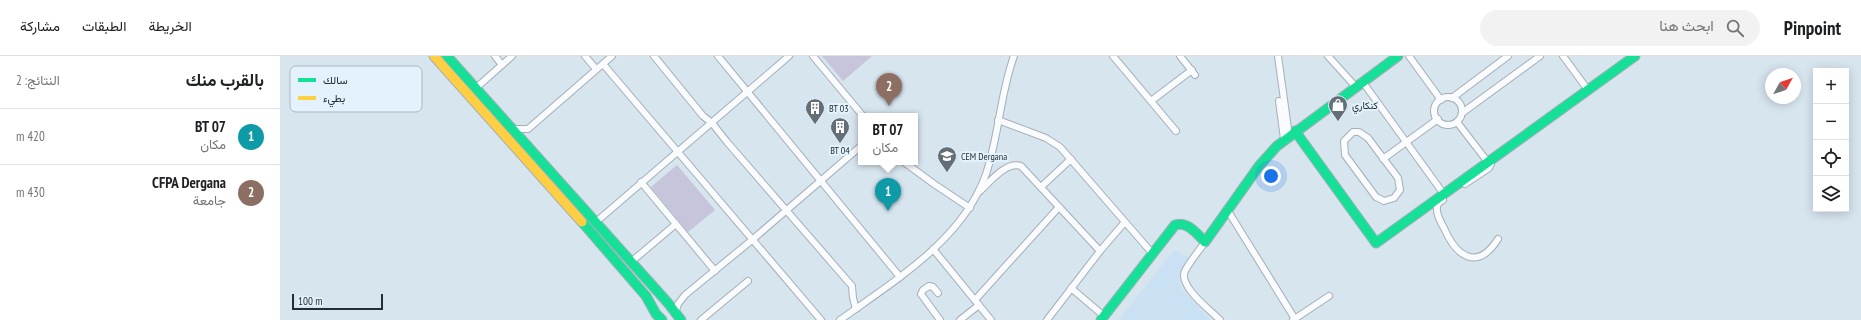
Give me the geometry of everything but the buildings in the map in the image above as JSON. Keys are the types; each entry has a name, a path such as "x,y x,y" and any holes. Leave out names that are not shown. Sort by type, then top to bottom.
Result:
{"street":[{"path":"434,56 562,198 646,296 662,320"},
{"path":"447,56 677,314"},
{"path":"495,56 502,65"},
{"path":"476,88 512,56"},
{"path":"585,56 596,69"},
{"path":"525,142 528,129 612,56"},
{"path":"654,56 703,116 712,123 786,211 852,286 856,309"},
{"path":"718,56 900,277"},
{"path":"596,222 641,182 748,93 789,56"},
{"path":"813,56 860,113"},
{"path":"840,320 900,277 933,249 952,232 970,208 979,191 990,157 1005,86 1014,56"},
{"path":"1113,56 1176,131"},
{"path":"1151,101 1193,72 1180,56"},
{"path":"1278,56 1289,135"},
{"path":"1328,56 1359,84 1406,142 1443,193"},
{"path":"1220,320 1187,288 1183,280 1184,272 1259,166 1289,135 1398,56"},
{"path":"1409,56 1441,100"},
{"path":"1457,122 1445,124 1438,119 1435,107 1441,100 1452,98 1508,56"},
{"path":"1457,122 1462,113 1540,56"},
{"path":"1563,56 1588,90"},
{"path":"1279,101 1289,135 1376,243 1488,160 1635,56"},
{"path":"603,64 821,320"},
{"path":"1452,98 1460,104 1462,113"},
{"path":"1384,159 1438,119"},
{"path":"998,120 1046,138 1060,147 1124,223 1152,253"},
{"path":"1457,122 1491,164 1489,168 1438,203 1436,209 1449,239 1456,250 1461,254 1480,256 1498,239"},
{"path":"512,129 528,129"},
{"path":"1353,132 1365,134 1384,159 1398,178 1400,186 1398,194 1384,201 1376,197 1345,155 1344,141 1353,132"},
{"path":"666,320 677,314 683,297 858,149"},
{"path":"1041,187 1071,159"},
{"path":"908,165 970,208"},
{"path":"979,191 1007,167 1014,165 1024,168 1100,251"},
{"path":"641,182 715,270"},
{"path":"960,320 977,303 1059,207"},
{"path":"1228,211 1294,319 1329,296"},
{"path":"1047,320 1100,251 1124,223"},
{"path":"1071,288 1103,318 1175,225 1180,223 1184,224 1205,242"},
{"path":"631,262 676,224"},
{"path":"933,249 991,320"},
{"path":"701,320 748,281"},
{"path":"938,293 933,287 929,286 923,290 921,294 940,320"},
{"path":"654,310 657,305 665,300"}],"shaded area":[{"path":"822,56 872,56 843,81"},
{"path":"677,165 715,210 688,232 651,187"},
{"path":"1174,250 1188,257 1179,277 1181,288 1210,320 1119,320"}],"traffic: fast":[{"path":"447,56 668,303 681,320"},
{"path":"1101,320 1175,225 1180,224 1188,227 1205,242 1259,166 1277,146 1398,56"},
{"path":"1295,131 1376,243 1635,56"},
{"path":"582,222 646,296 656,314 662,320"}],"traffic: slow":[{"path":"434,56 582,222"}],"place":[{"name":"CFPA Dergana","path":"889,106"},
{"name":"كنكاري","path":"1338,122"},
{"name":"BT 03","path":"815,125"},
{"name":"BT 04","path":"840,144"},
{"name":"CEM Dergana","path":"947,173"},
{"name":"BT 07","path":"888,211"}]}
